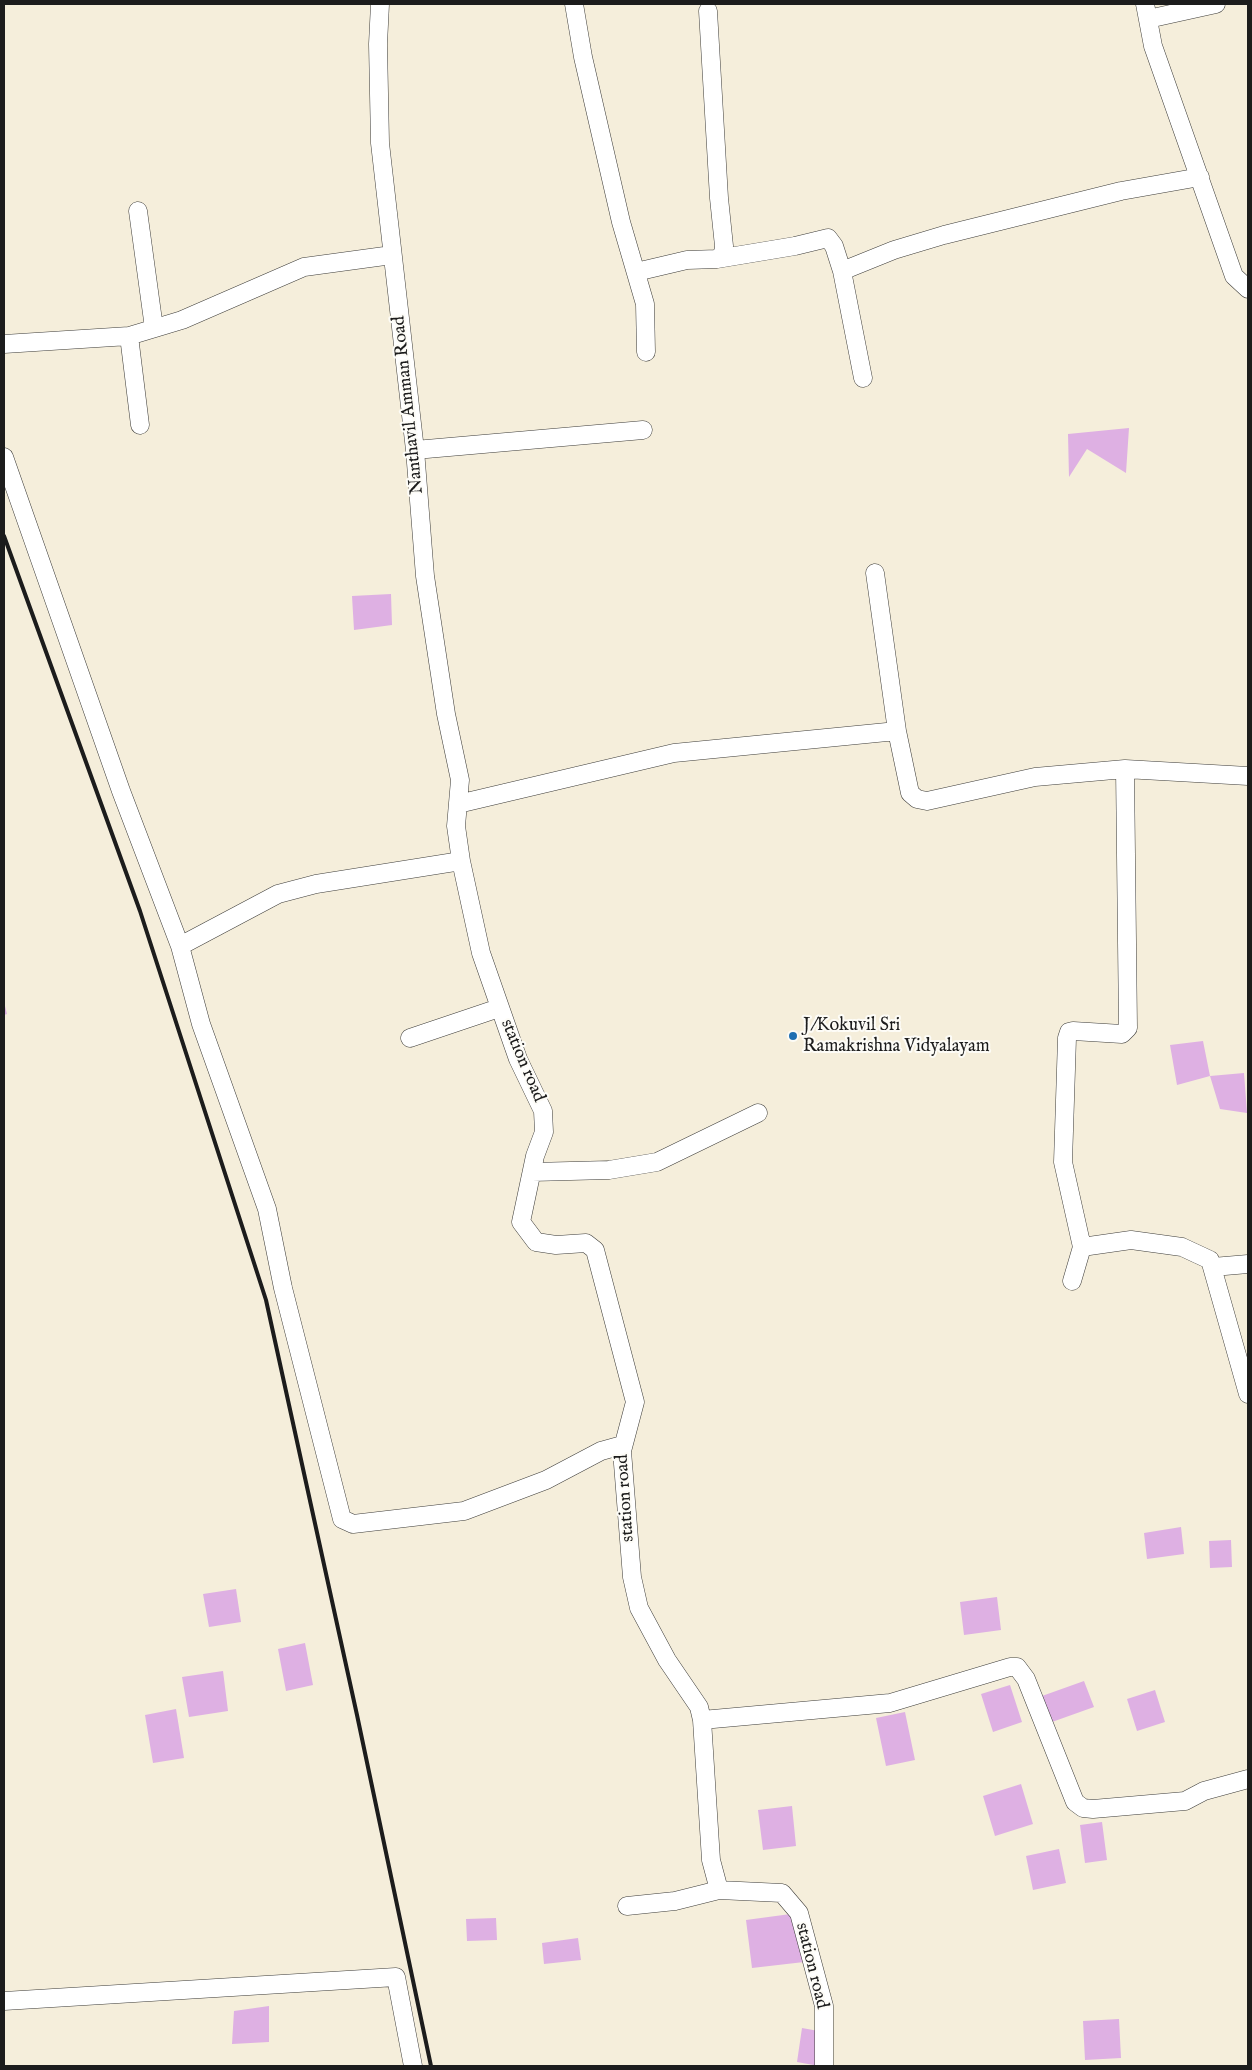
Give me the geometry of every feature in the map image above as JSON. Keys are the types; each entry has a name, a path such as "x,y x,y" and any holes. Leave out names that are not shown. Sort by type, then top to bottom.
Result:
{"street":[{"name":"Nanthavil Amman Road","path":"380,4 378,44 380,143 415,450 425,576 446,714 460,780 458,804"},
{"path":"574,4 583,57 621,222 645,304 646,352"},
{"path":"1216,4 1147,12 1153,46 1234,276 1248,289"},
{"path":"708,11 719,198 724,246 723,254 717,258"},
{"path":"842,271 894,250 944,235 1120,191 1200,177"},
{"path":"138,211 154,328"},
{"path":"636,272 687,260 717,258 796,246 828,238 834,246 842,271 862,378"},
{"path":"4,344 129,336 182,320 304,267 392,255"},
{"path":"129,336 140,425"},
{"path":"415,450 643,430"},
{"path":"4,457 121,791 180,946 201,1024 267,1209 283,1288 342,1519 353,1524 464,1511 546,1480 601,1451 619,1446 622,1451"},
{"path":"876,573 897,731 910,793 917,800 928,801 1035,777 1125,769 1248,776"},
{"path":"458,804 674,753 897,731"},
{"path":"1072,1281 1082,1247 1063,1162 1067,1038 1069,1032 1073,1031 1122,1034 1128,1028 1125,769"},
{"name":"station road","path":"458,804 456,826 461,861 481,953 518,1059 543,1111 544,1132 534,1156 521,1222 536,1242 556,1245 586,1244 595,1250 635,1402 622,1451 632,1577 639,1608 667,1660 699,1708 702,1720 711,1860 719,1890 782,1893 798,1913 824,2006 824,2066"},
{"path":"180,946 278,894 316,884 461,861"},
{"path":"410,1038 500,1008"},
{"path":"532,1172 609,1170 657,1162 758,1114"},
{"path":"1082,1247 1131,1240 1182,1247 1210,1260 1248,1394"},
{"path":"1213,1267 1248,1264"},
{"path":"702,1720 890,1703 1010,1667 1017,1667 1026,1679 1075,1802 1083,1808 1185,1802 1204,1791 1248,1779"},
{"path":"627,1906 675,1901 719,1890"},
{"path":"4,2001 396,1976 413,2066"}],"building":[{"path":"1129,428 1126,473 1087,449 1069,477 1068,434"},
{"path":"391,594 392,625 354,630 352,596"},
{"path":"4,1002 7,1014 4,1015"},
{"path":"1203,1041 1210,1076 1177,1085 1170,1045"},
{"path":"1244,1073 1247,1113 1220,1109 1210,1076"},
{"path":"1181,1527 1184,1554 1147,1559 1144,1533"},
{"path":"1231,1540 1232,1567 1210,1568 1209,1541"},
{"path":"236,1589 241,1622 209,1627 203,1594"},
{"path":"997,1597 1001,1630 964,1635 960,1602"},
{"path":"305,1643 313,1685 286,1691 278,1649"},
{"path":"223,1671 228,1711 189,1717 182,1677"},
{"path":"1084,1681 1094,1707 1052,1722 1042,1696"},
{"path":"1010,1685 1022,1722 993,1732 981,1694"},
{"path":"1155,1690 1165,1722 1137,1731 1127,1699"},
{"path":"176,1709 184,1758 153,1763 145,1715"},
{"path":"905,1712 915,1760 886,1766 876,1718"},
{"path":"1021,1784 1033,1824 995,1836 983,1796"},
{"path":"792,1806 796,1846 763,1850 758,1810"},
{"path":"1102,1822 1107,1860 1085,1863 1080,1825"},
{"path":"1059,1849 1066,1883 1033,1890 1026,1856"},
{"path":"798,1913 804,1962 752,1968 746,1920"},
{"path":"496,1918 497,1940 467,1941 466,1919"},
{"path":"578,1938 581,1960 544,1964 542,1943"},
{"path":"269,2006 269,2042 232,2044 234,2011"},
{"path":"1119,2019 1121,2058 1085,2060 1083,2021"},
{"path":"802,2028 824,2032 819,2066 797,2062"}],"railway":[{"path":"4,536 140,911 266,1300 357,1715 431,2066"}],"place":[{"name":"J/Kokuvil Sri Ramakrishna Vidyalayam","path":"793,1036"}]}
